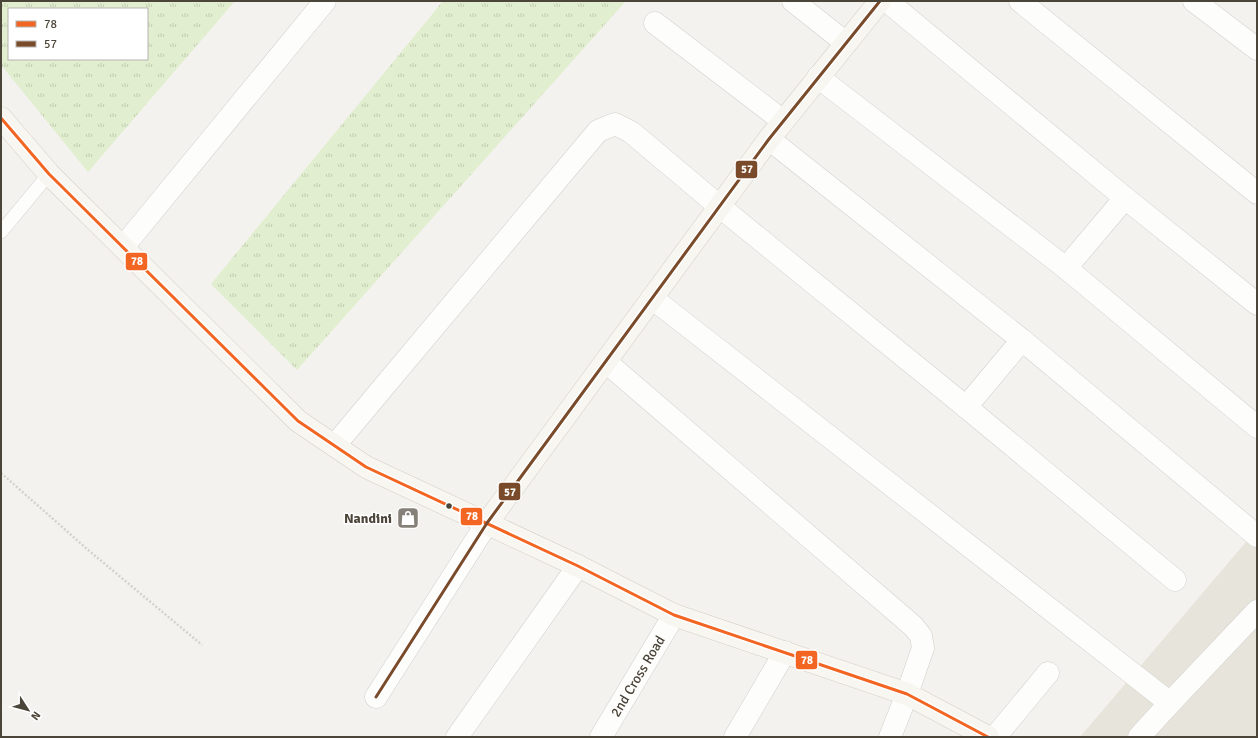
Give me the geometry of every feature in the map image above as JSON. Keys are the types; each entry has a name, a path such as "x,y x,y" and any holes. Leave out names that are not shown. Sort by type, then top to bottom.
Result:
{"street":[{"path":"123,248 325,1"},
{"path":"793,1 846,43"},
{"path":"376,697 487,523 769,139 880,1"},
{"path":"887,1 1125,198 1257,304"},
{"path":"1020,1 1257,193"},
{"path":"1194,1 1257,49"},
{"path":"656,23 783,121"},
{"path":"818,78 1066,268 1257,427"},
{"path":"1,118 49,174 298,421 366,467 578,566 674,615 907,694 988,737"},
{"path":"335,445 598,131 615,124 631,132 1175,580"},
{"path":"769,139 1022,340 1257,536"},
{"path":"1066,268 1125,198"},
{"path":"652,298 1170,703"},
{"path":"966,407 1022,340"},
{"path":"606,362 913,626 921,636 923,648 890,737"},
{"path":"457,737 578,566"},
{"path":"1140,737 1257,611"},
{"name":"2nd Cross Road","path":"601,737 674,615"},
{"path":"735,737 785,652"},
{"path":"995,737 1048,673"}],"lane":[{"path":"1,232 49,174"}],"path":[{"path":"1,473 87,549 202,645"}],"shaded area":[{"path":"1257,529 1257,737 1080,737"}],"green space":[{"path":"1,1 235,1 88,172 1,65"},
{"path":"443,1 626,1 297,370 211,284"}],"transit line":[{"name":"57","path":"376,697 487,523 769,139 880,1"},
{"name":"78","path":"1,118 49,174 298,421 366,467 578,566 674,615 907,694 988,737"}],"place":[{"name":"Nandini","path":"408,518"}]}
